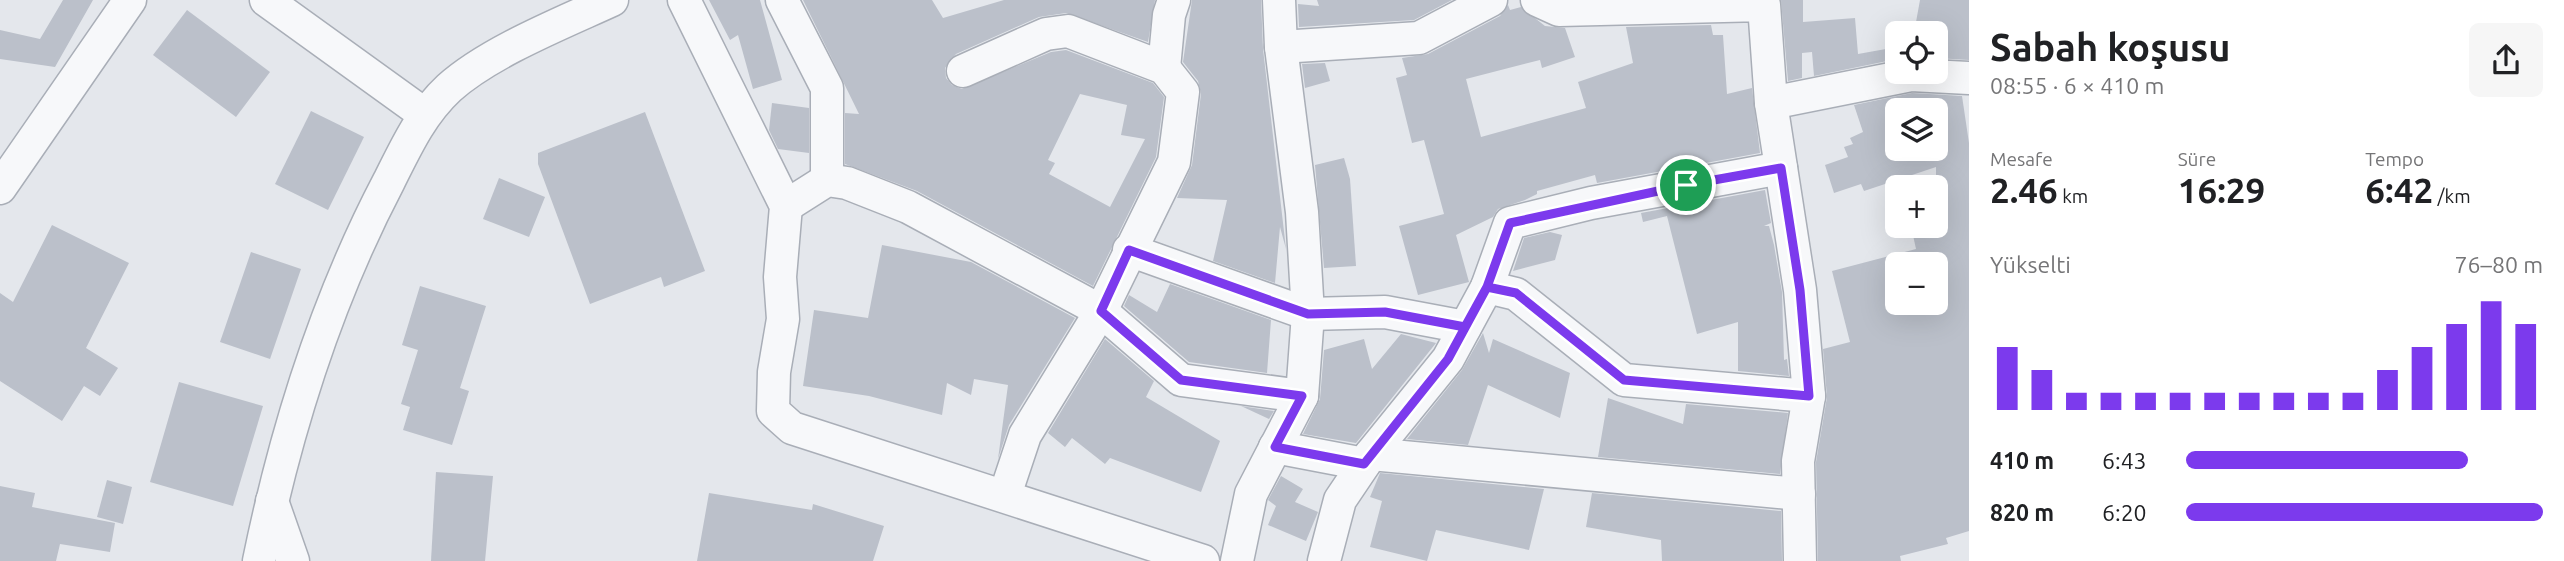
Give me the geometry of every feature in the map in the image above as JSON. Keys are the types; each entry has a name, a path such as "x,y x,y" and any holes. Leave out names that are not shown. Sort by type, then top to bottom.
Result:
{"street":[{"path":"0,188 130,0"},
{"path":"266,0 424,114"},
{"path":"259,561 272,500 313,353 365,226 424,114 451,86 519,43 612,0"},
{"path":"684,0 786,206 780,276 783,319 774,372 773,411 792,428 1203,561"},
{"path":"782,0 827,88 827,180"},
{"path":"1164,68 1174,0"},
{"path":"1237,561 1251,494 1302,396 1308,314 1303,212 1281,47 1279,0"},
{"path":"1281,47 1419,38 1491,0"},
{"path":"1537,0 1559,10 1764,3 1771,103 1800,290 1809,396 1798,461 1800,561"},
{"path":"963,71 1046,34 1068,31 1164,68 1183,92 1174,162 1101,311 1025,435 1005,495"},
{"path":"1771,103 1912,75 1969,78"},
{"path":"1324,561 1340,500 1367,459 1448,359 1487,287 1510,223 1591,203 1781,168"},
{"path":"786,206 827,180 847,183 908,207 1101,311 1181,380 1302,396"},
{"path":"1129,250 1308,314 1385,312 1465,327"},
{"path":"1487,287 1516,293 1624,380 1809,396"},
{"path":"1275,447 1367,459 1799,494"},
{"path":"272,500 293,561"}],"building":[{"path":"63,0 93,0 55,67 0,59 0,30 40,39"},
{"path":"709,0 760,0 782,80 753,89 738,35 730,40"},
{"path":"803,0 932,0 943,18 1004,0 1155,0 1148,42 1066,13 1039,17 956,54 945,68 946,78 952,85 962,89 1051,52 1066,50 1153,83 1164,97 1156,157 1093,286 917,191 845,164 845,113 859,114","holes":["1080,94 1127,105 1121,135 1145,139 1110,207 1049,174 1055,163 1048,160"]},
{"path":"1192,0 1261,0 1263,49 1286,249 1280,227 1275,283 1213,261 1227,200 1177,198 1192,165 1201,94 1198,81 1183,62"},
{"path":"1317,0 1452,0 1414,20 1299,27 1298,4 1319,6"},
{"path":"1781,0 1803,0 1803,22 1855,18 1858,54 1885,49 1885,61 1814,76 1812,52 1802,53 1802,78 1788,81"},
{"path":"1920,0 1969,0 1969,60 1948,59 1948,21 1916,21"},
{"path":"1508,5 1510,10 1521,7 1545,26 1565,28 1575,57 1542,68 1540,60 1466,79 1481,137 1586,108 1578,82 1633,63 1626,27 1711,25 1713,35 1723,35 1727,94 1752,88 1760,153 1597,183 1595,175 1537,191 1537,194 1525,200 1498,209 1493,217 1456,235 1469,282 1418,295 1399,226 1444,214 1424,140 1412,143 1396,78 1407,75 1402,58 1428,54 1500,16"},
{"path":"187,10 270,72 236,117 153,55"},
{"path":"1325,63 1330,81 1305,88 1302,64"},
{"path":"1912,93 1962,96 1969,143 1969,531 1946,538 1948,544 1900,556 1901,561 1818,561 1816,462 1827,397 1823,349 1850,342 1832,271 1885,257 1885,315 1948,315 1948,252 1905,252 1916,249 1914,238 1948,238 1948,175 1936,175 1936,167 1912,175 1885,175 1885,184 1864,191 1861,184 1834,193 1825,165 1848,157 1844,147 1853,144 1850,138 1863,132 1854,105 1885,99 1885,161 1948,161 1948,98 1888,98"},
{"path":"772,103 809,108 809,153 778,149 769,130"},
{"path":"311,111 364,137 328,210 275,184"},
{"path":"645,112 705,271 664,287 661,277 590,304 538,164 538,153"},
{"path":"1344,158 1350,179 1356,266 1324,268 1315,165"},
{"path":"499,178 545,197 529,237 483,219"},
{"path":"1765,190 1771,223 1764,226 1769,226 1782,292 1784,360 1787,359 1789,376 1738,371 1738,322 1697,334 1667,216 1643,222 1641,213"},
{"path":"52,225 129,263 86,348 118,368 100,396 84,386 62,421 0,381 0,293 13,302"},
{"path":"1550,232 1562,235 1555,260 1513,271 1524,238"},
{"path":"882,245 971,262 1075,318 1009,425 998,459 1008,385 974,379 971,395 947,383 942,415 869,396 803,386 814,310 868,318"},
{"path":"251,252 301,269 270,359 220,342"},
{"path":"1170,284 1271,320 1267,373 1189,362 1124,306 1129,295 1157,312"},
{"path":"420,286 486,306 460,388 469,391 452,445 403,430 410,407 401,404 418,350 402,345"},
{"path":"1483,333 1489,353 1493,339 1570,373 1560,418 1488,385 1468,445 1407,439 1462,370"},
{"path":"1401,334 1436,343 1356,443 1303,434 1320,399 1324,350 1364,339 1372,369"},
{"path":"1105,339 1154,381 1146,397 1220,441 1201,492 1110,458 1105,464 1072,438 1065,447 1048,433"},
{"path":"179,382 263,406 233,506 150,482"},
{"path":"1608,398 1683,424 1686,404 1788,413 1780,474 1598,457"},
{"path":"1241,406 1274,411 1269,419"},
{"path":"436,472 493,476 485,561 431,561"},
{"path":"1380,473 1544,489 1529,550 1436,530 1427,561 1370,547 1382,501 1370,497"},
{"path":"1281,476 1303,489 1295,502 1318,512 1306,541 1268,525 1276,506 1268,500"},
{"path":"107,480 132,487 123,524 97,517"},
{"path":"0,486 35,493 32,507 115,523 110,552 60,544 56,561 0,561"},
{"path":"709,493 812,510 813,504 884,526 873,561 697,561"},
{"path":"1592,493 1781,511 1782,561 1662,561 1661,540 1586,527"}],"route":[{"path":"1686,185 1591,203 1510,223 1487,287 1465,327 1385,312 1308,314 1129,250 1101,311 1181,380 1302,396 1275,447 1364,464 1448,359 1487,287 1516,293 1549,318 1583,350 1624,380 1809,396 1800,290 1781,168 1686,185"}]}
